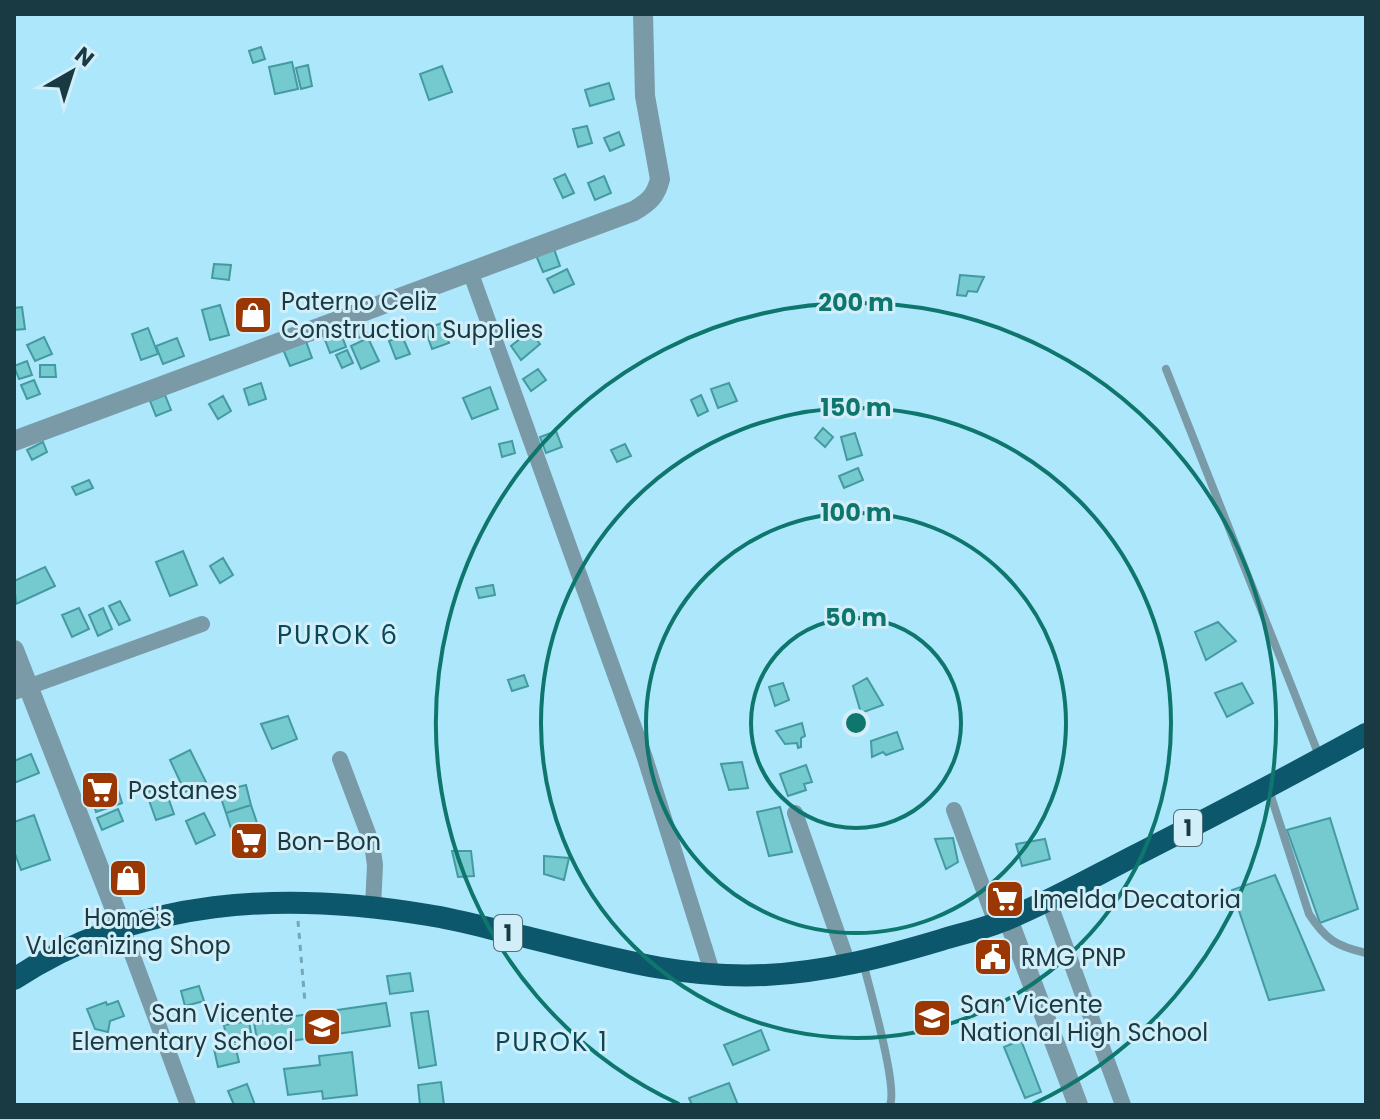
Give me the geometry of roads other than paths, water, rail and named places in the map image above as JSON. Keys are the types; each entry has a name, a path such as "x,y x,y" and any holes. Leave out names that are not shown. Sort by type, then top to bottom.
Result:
{"highway":[{"name":"1","path":"14,979 69,947 168,913 213,906 297,903 373,907 446,919 621,962 713,975 792,973 855,963 1002,921 1269,788 1366,734"}],"street":[{"path":"14,441 634,211 648,202 656,192 660,179 645,96 643,14"},
{"path":"470,271 645,758 713,975"},
{"path":"21,689 202,624"},
{"path":"14,650 21,689 122,927 188,1105"},
{"path":"340,759 372,844 375,865 373,907"},
{"path":"954,810 1078,1105"},
{"path":"795,813 855,963"},
{"path":"1048,899 1123,1105"}],"lane":[{"path":"1166,369 1321,759"},
{"path":"1269,788 1309,914 1319,930 1335,944 1366,953"},
{"path":"855,963 889,1073 893,1100 890,1105"}],"place":[{"name":"Paterno Celiz Construction Supplies","path":"253,315"},
{"name":"Postanes","path":"100,790"},
{"name":"Bon-Bon","path":"249,841"},
{"name":"Home's Vulcanizing Shop","path":"128,878"},
{"name":"Imelda Decatoria","path":"1005,899"},
{"name":"RMG PNP","path":"993,957"},
{"name":"San Vicente National High School","path":"932,1018"},
{"name":"San Vicente Elementary School","path":"322,1027"}],"district":[{"name":"PUROK 6","path":"338,635"},
{"name":"PUROK 1","path":"552,1042"}]}
